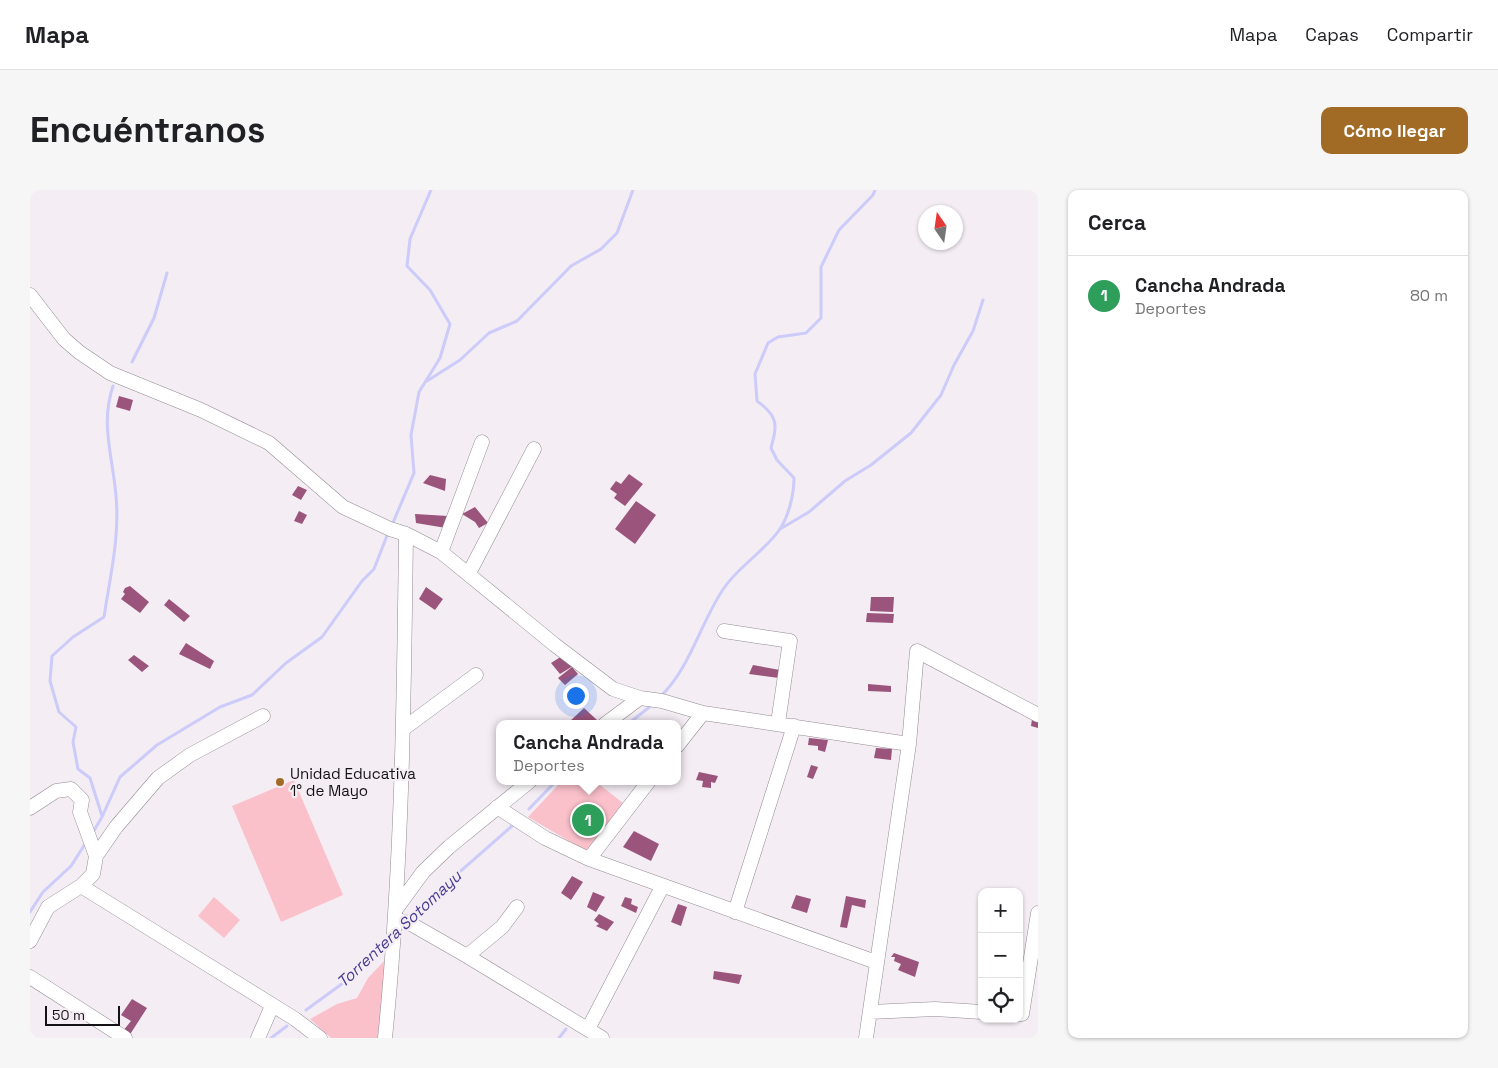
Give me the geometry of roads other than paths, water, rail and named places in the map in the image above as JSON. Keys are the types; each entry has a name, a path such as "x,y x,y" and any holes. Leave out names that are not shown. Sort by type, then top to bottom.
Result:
{"street":[{"path":"30,295 64,338 110,373 201,410 270,443 343,507 390,529 406,534 441,552 555,645 613,689 703,713 909,744"},
{"path":"441,552 482,442"},
{"path":"469,573 534,449"},
{"path":"384,1038 395,914 403,729 406,534"},
{"path":"724,631 790,642 778,723"},
{"path":"866,1038 909,744 916,651 1038,715"},
{"path":"403,729 476,675"},
{"path":"612,720 650,700"},
{"path":"681,741 703,713"},
{"path":"30,942 48,907 81,886 93,874 96,856 135,804 172,766 263,716"},
{"path":"735,912 794,726"},
{"path":"395,914 422,872 525,785"},
{"path":"589,859 646,785"},
{"path":"30,808 56,791 71,789 82,800 80,812 96,856"},
{"path":"497,807 544,838 589,859 662,887 876,962"},
{"path":"81,886 295,1019 320,1038"},
{"path":"588,1030 662,887"},
{"path":"467,956 502,927 517,906"},
{"path":"1023,1008 1038,913"},
{"path":"395,914 602,1038"},
{"path":"30,977 125,1038"},
{"path":"258,1038 272,1006"},
{"path":"870,1012 935,1009 978,1012"}],"waterway":[{"path":"392,525 414,473 411,435 419,392 440,358 450,324 430,290 407,266 410,239 431,190"},
{"path":"427,381 460,360 489,333 517,321 571,266 601,249 617,233 633,190"},
{"name":"Torrentera Sotomayu","path":"660,697 671,685 688,659 708,616 724,588 774,537 786,517 792,497 794,478 777,460 771,448 775,422 769,412 757,401 755,374 768,343 778,337 806,333 821,318 821,267 839,230 873,195 875,190"},
{"path":"132,362 154,318 167,273"},
{"path":"780,529 809,512 845,481 871,465 911,433 941,395 954,365 973,331 983,300"},
{"path":"102,816 90,778 78,769 73,742 76,727 59,712 50,681 52,656 73,637 104,617 117,526 116,496 107,428 109,400 113,386"},
{"path":"92,834 120,777 157,745 220,707 252,695 286,663 322,637 362,581 374,569 388,533"},
{"name":"Torrentera Sotomayu","path":"633,720 652,705"},
{"name":"Torrentera Sotomayu","path":"529,809 552,785"},
{"name":"Torrentera Sotomayu","path":"406,919 513,825"},
{"path":"30,912 43,892 71,866 87,841"},
{"name":"Torrentera Sotomayu","path":"306,1010 350,978 389,936"},
{"name":"Torrentera Sotomayu","path":"271,1038 287,1026"},
{"path":"559,1038 566,1029"}],"place":[{"name":"Unidad Educativa 1° de Mayo","path":"280,782"},
{"name":"Cancha Andrada","path":"588,820"}]}
